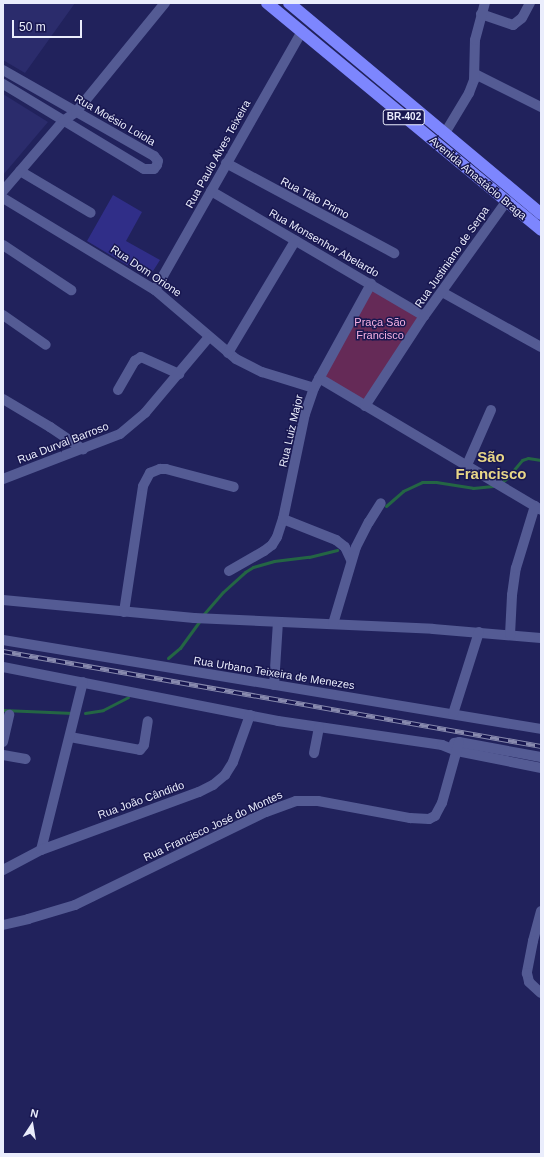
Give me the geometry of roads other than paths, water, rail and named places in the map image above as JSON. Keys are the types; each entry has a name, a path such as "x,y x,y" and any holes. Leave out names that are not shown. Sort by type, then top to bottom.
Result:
{"main road":[{"name":"Avenida Anastácio Braga","path":"267,3 541,230"},
{"name":"Avenida Anastácio Braga","path":"292,4 541,214"}],"street":[{"path":"3,191 63,121 76,112 166,3"},
{"path":"445,133 468,93 475,74 475,40 484,3"},
{"path":"481,14 513,25 522,18 530,3"},
{"name":"Rua Paulo Alves Teixeira","path":"155,290 302,31"},
{"name":"Rua Moésio Loiola","path":"3,70 154,156 158,162 157,165 154,169 144,169 3,84"},
{"path":"475,74 541,106"},
{"name":"Rua Tião Primo","path":"226,163 394,253"},
{"path":"20,171 92,213"},
{"name":"Rua Monsenhor Abelardo","path":"211,191 424,316"},
{"name":"Rua Dom Orione","path":"3,198 155,290 178,307 228,353 262,372 314,388"},
{"name":"Rua Justiniano de Serpa","path":"364,406 424,316 506,202"},
{"path":"228,353 295,241"},
{"path":"3,246 71,290"},
{"name":"Rua Luiz Major","path":"229,571 272,545 278,538 305,414 314,388 371,284"},
{"path":"442,292 541,347"},
{"path":"3,315 46,345"},
{"name":"Rua Durval Barroso","path":"3,479 110,439 131,426 179,374 209,337"},
{"path":"118,390 135,361 141,357 179,374"},
{"path":"319,378 538,508 516,568 512,595 510,635"},
{"path":"3,399 50,426 82,449"},
{"path":"467,466 491,410"},
{"path":"124,612 143,486 150,473 160,469 166,469 234,487"},
{"path":"333,624 351,560 361,536 381,503"},
{"path":"283,519 336,540 345,547 351,560"},
{"path":"3,600 208,619 479,632 541,638"},
{"path":"274,686 278,622"},
{"path":"453,714 479,632"},
{"name":"Rua Urbano Teixeira de Menezes","path":"3,640 541,729"},
{"path":"3,666 250,716 319,728 541,757"},
{"path":"41,850 83,682"},
{"path":"3,742 9,715"},
{"name":"Rua João Cândido","path":"3,870 41,850 198,792 213,785 225,775 233,762 250,716"},
{"path":"70,737 140,750 144,745 148,721"},
{"path":"314,753 319,728"},
{"path":"458,747 541,768"},
{"name":"Rua Francisco José do Montes","path":"3,924 28,919 75,904 266,812 296,801 318,801 410,818 429,819 435,816 442,803 458,747"},
{"path":"3,755 26,759"},
{"path":"541,911 537,942 527,973 527,978 532,987 541,993"}],"waterway":[{"path":"501,483 522,460 528,458 541,460"},
{"path":"386,506 403,491 422,482 436,482 473,488 493,486"},
{"path":"203,615 223,592 245,572 253,567 274,561 309,557 337,550"},
{"path":"168,658 180,648 200,620"},
{"path":"85,713 103,710 128,697"},
{"path":"3,710 73,713"}],"railway":[{"path":"3,651 541,746"}],"district":[{"name":"São Francisco","path":"491,464"}],"park label":[{"name":"Praça São Francisco","path":"380,329"}]}
